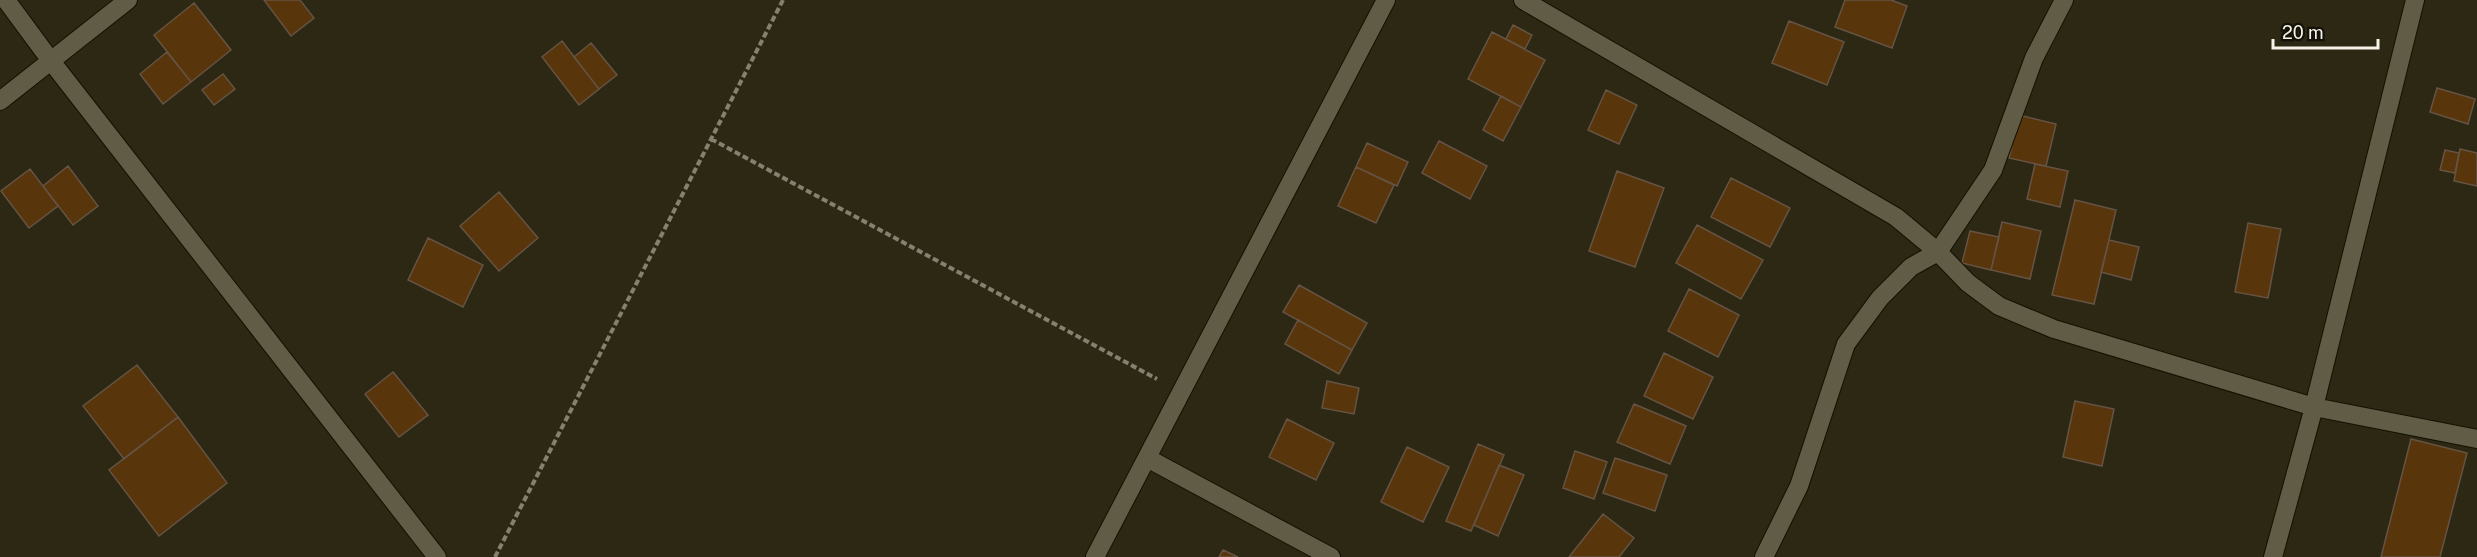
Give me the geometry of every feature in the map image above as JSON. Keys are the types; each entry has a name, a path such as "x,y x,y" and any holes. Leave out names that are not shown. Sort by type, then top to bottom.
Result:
{"street":[{"path":"6,0 436,557"},
{"path":"0,100 128,0"},
{"path":"1095,557 1386,0"},
{"path":"1523,0 1896,217 1938,252 1968,283 1999,306 2054,329 2314,407 2477,439"},
{"path":"1764,557 1799,486 1846,344 1880,298 1911,267 1938,252 1993,170 2034,58 2064,0"},
{"path":"2273,557 2314,407 2415,0"},
{"path":"1147,458 1331,557"}],"path":[{"path":"495,557 783,0"},
{"path":"711,139 1181,392"}],"building":[{"path":"264,0 300,0 314,18 291,36"},
{"path":"1845,0 1891,0 1907,6 1892,48 1835,27"},
{"path":"194,3 231,50 191,82 154,35"},
{"path":"1789,21 1844,42 1827,85 1772,63"},
{"path":"1513,25 1532,35 1525,49 1506,39"},
{"path":"1492,32 1545,60 1521,107 1468,79"},
{"path":"562,41 599,89 579,105 542,57"},
{"path":"591,43 617,75 599,89 574,57"},
{"path":"167,52 191,82 163,104 140,74"},
{"path":"223,74 235,89 214,105 202,90"},
{"path":"2437,88 2475,99 2468,124 2430,112"},
{"path":"1606,90 1637,105 1619,144 1588,130"},
{"path":"1501,96 1521,107 1503,141 1483,130"},
{"path":"2019,115 2056,124 2046,166 2009,158"},
{"path":"1439,141 1487,166 1470,199 1422,173"},
{"path":"1367,143 1408,162 1397,186 1356,167"},
{"path":"2460,149 2477,153 2477,186 2454,181"},
{"path":"2445,150 2459,153 2455,173 2440,170"},
{"path":"2035,164 2068,171 2060,207 2027,199"},
{"path":"68,166 98,206 73,225 43,186"},
{"path":"1356,167 1394,185 1376,223 1338,206"},
{"path":"30,169 58,206 29,228 1,191"},
{"path":"1617,171 1664,188 1635,267 1589,251"},
{"path":"1731,178 1790,208 1770,247 1711,217"},
{"path":"499,192 538,238 499,271 460,226"},
{"path":"2075,200 2116,210 2094,304 2052,295"},
{"path":"2002,222 2041,231 2030,279 1991,270"},
{"path":"2248,223 2281,229 2268,298 2235,292"},
{"path":"1697,225 1763,260 1741,299 1676,263"},
{"path":"1970,231 1999,237 1991,270 1962,263"},
{"path":"428,238 483,265 463,307 408,280"},
{"path":"2109,240 2139,247 2131,280 2101,272"},
{"path":"1299,285 1367,323 1352,350 1283,312"},
{"path":"1689,289 1739,315 1718,357 1668,331"},
{"path":"1298,320 1352,350 1339,374 1285,344"},
{"path":"1664,353 1713,377 1693,419 1644,396"},
{"path":"137,365 178,417 124,459 83,406"},
{"path":"393,372 428,415 399,437 365,394"},
{"path":"1327,381 1359,388 1354,414 1322,408"},
{"path":"2075,401 2114,409 2102,466 2063,457"},
{"path":"1634,404 1686,426 1670,464 1617,442"},
{"path":"178,417 227,483 159,536 109,470"},
{"path":"1287,419 1334,443 1316,480 1269,457"},
{"path":"2411,439 2467,453 2440,557 2381,557"},
{"path":"1478,444 1504,455 1471,531 1446,521"},
{"path":"1407,447 1449,467 1423,522 1381,502"},
{"path":"1575,451 1607,462 1594,499 1563,488"},
{"path":"1615,458 1667,475 1655,511 1603,493"},
{"path":"1499,465 1524,475 1498,536 1474,525"},
{"path":"1603,514 1634,538 1619,557 1569,557"},
{"path":"1223,550 1238,557 1219,557"}]}
